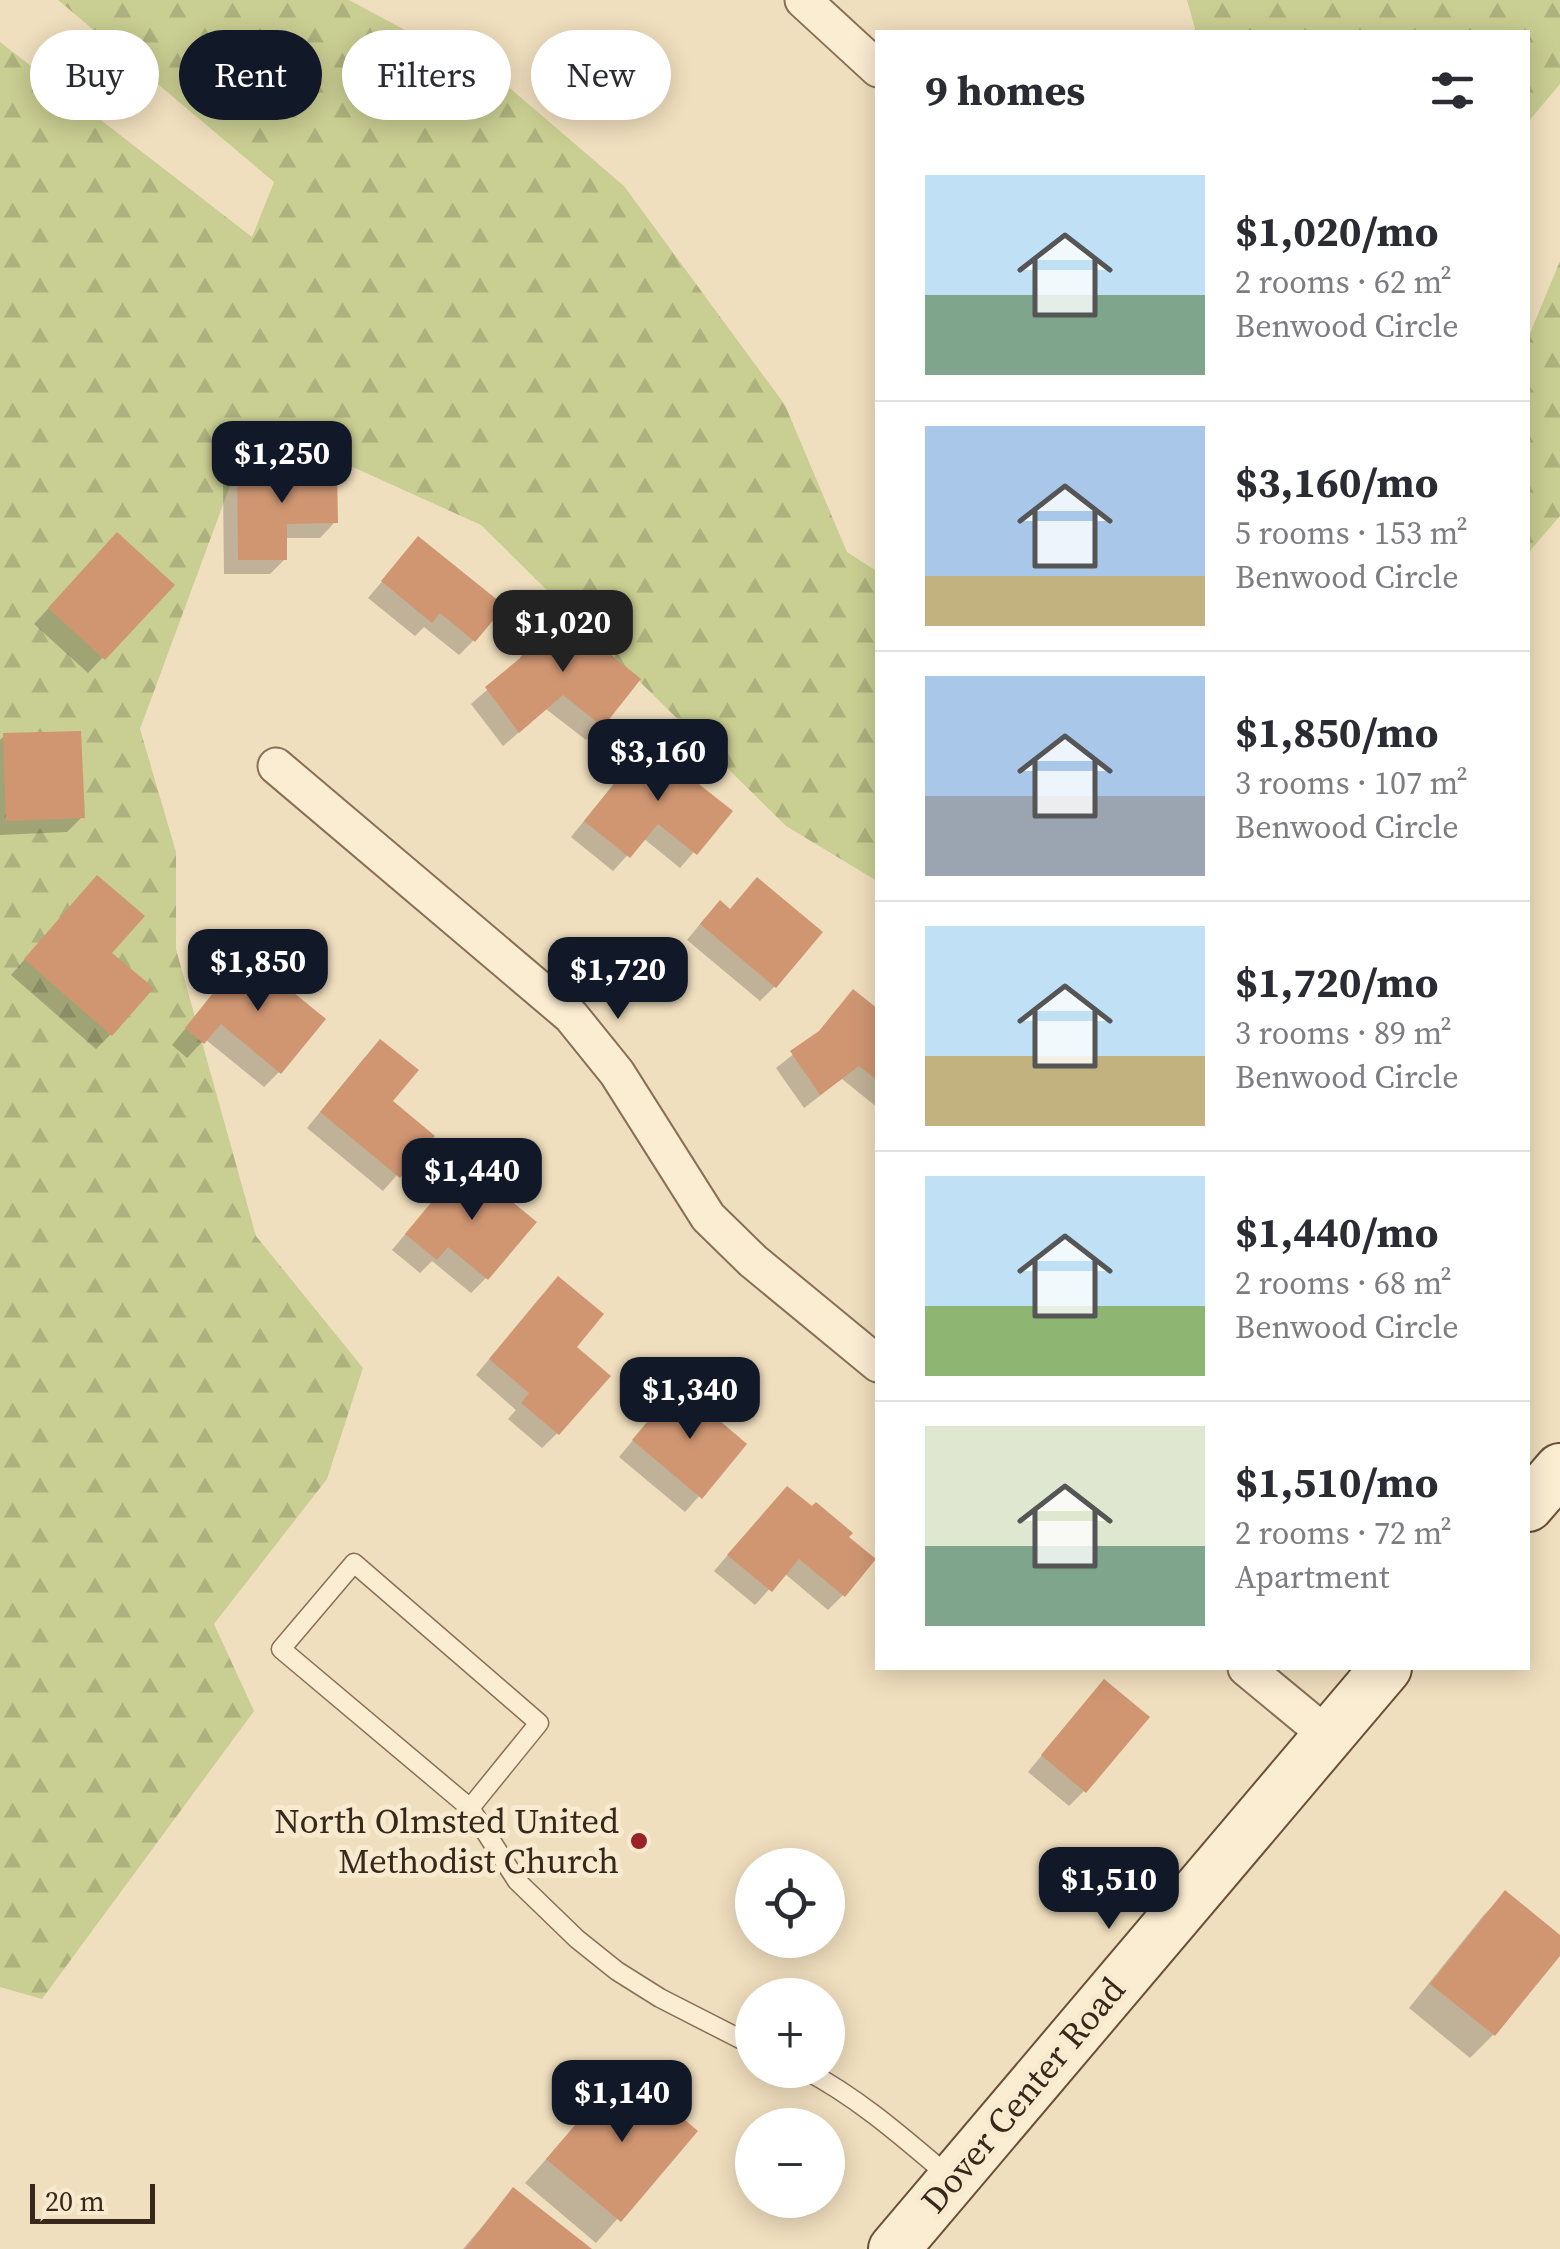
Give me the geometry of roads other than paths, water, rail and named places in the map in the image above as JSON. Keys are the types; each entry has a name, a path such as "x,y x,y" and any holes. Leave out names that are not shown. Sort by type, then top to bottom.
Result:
{"street":[{"path":"802,0 875,66"},
{"path":"276,766 570,1016 618,1072 708,1218 752,1261 875,1362"},
{"path":"1530,1504 1560,1469"},
{"path":"1248,1670 1327,1735"},
{"name":"Dover Center Road","path":"894,2249 1384,1670"}],"lane":[{"path":"470,1808 539,1723 354,1564 281,1649 470,1808 518,1881 577,1938 617,1971 660,1998 735,2036"},
{"path":"835,2088 953,2180"}],"place":[{"name":"North Olmsted United Methodist Church","path":"639,1841"}]}
